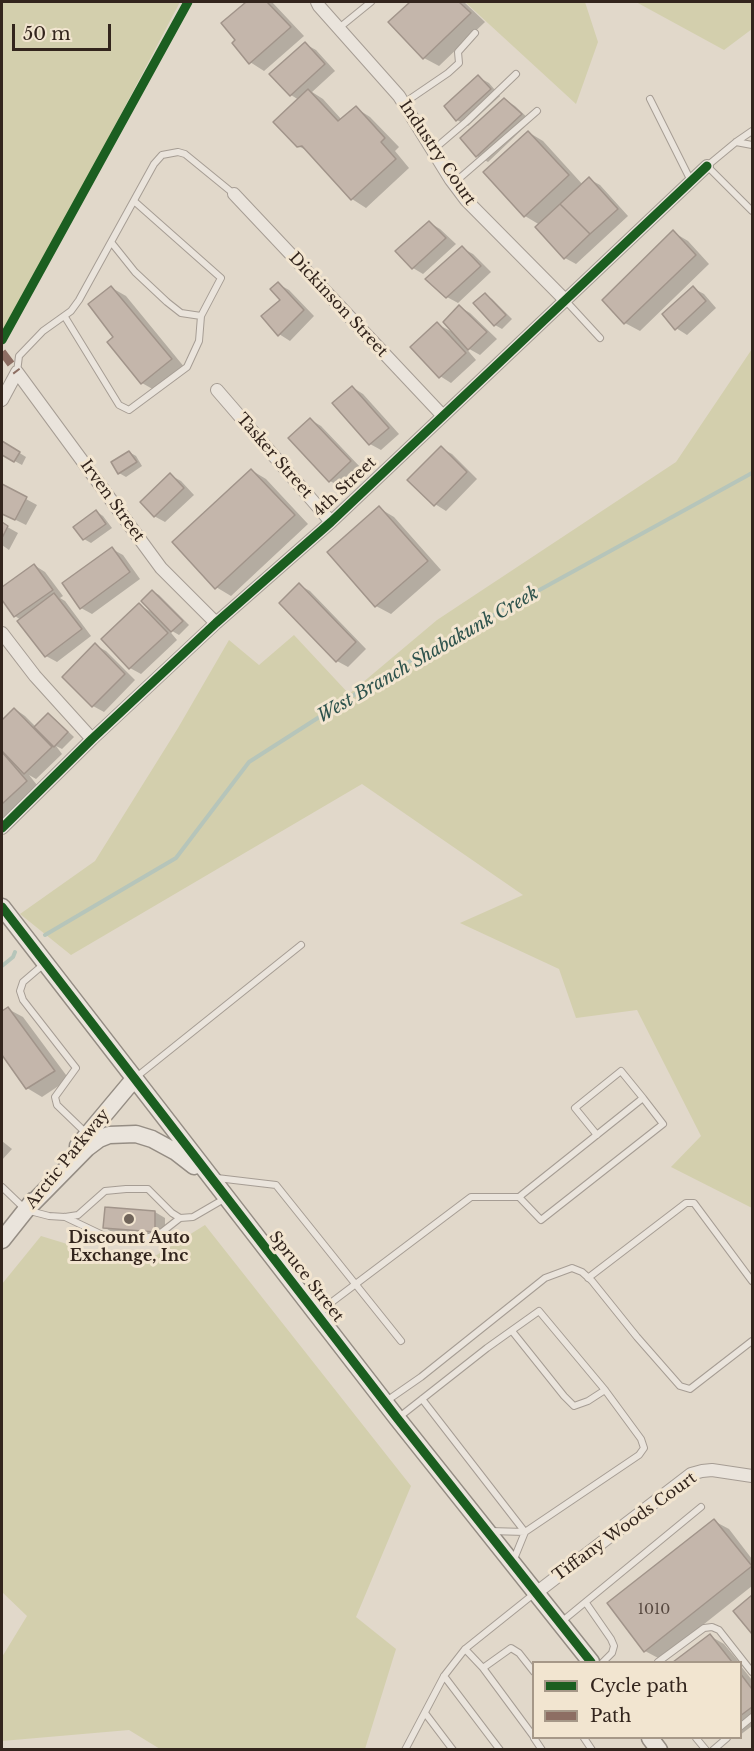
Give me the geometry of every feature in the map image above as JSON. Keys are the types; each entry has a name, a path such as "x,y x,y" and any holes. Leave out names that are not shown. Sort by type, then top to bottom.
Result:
{"street":[{"name":"Industry Court","path":"317,2 404,104 466,200 565,300"},
{"name":"4th Street","path":"2,828 216,622 331,522 707,166"},
{"name":"Dickinson Street","path":"234,194 443,416"},
{"path":"2,400 17,372"},
{"name":"Irven Street","path":"17,372 161,568 216,622"},
{"name":"Tasker Street","path":"217,390 331,522"},
{"path":"2,633 35,676 92,739"},
{"name":"Spruce Street","path":"2,907 384,1402 590,1661"},
{"name":"Arctic Parkway","path":"2,1240 134,1079"},
{"path":"26,1210 87,1148 109,1135 136,1134 152,1139 176,1152 210,1178"},
{"name":"Tiffany Woods Court","path":"536,1593 691,1474 712,1470 753,1476"}],"lane":[{"path":"339,28 371,2"},
{"path":"404,104 459,63 458,52 475,33"},
{"path":"433,150 516,74"},
{"path":"650,99 691,182"},
{"path":"454,183 537,111"},
{"path":"753,131 707,166 753,211"},
{"path":"736,142 753,145"},
{"path":"17,372 19,356 43,332 65,317 80,300 154,164 162,155 178,152 184,154 234,194"},
{"path":"65,317 119,405 129,410 187,367 198,342 201,316 221,278 134,201"},
{"path":"111,242 135,272 181,314 201,316"},
{"path":"565,300 600,338"},
{"path":"134,1079 301,945"},
{"path":"44,963 23,982 20,991 23,1000 76,1068 55,1097 57,1105 88,1135"},
{"path":"519,1197 541,1220 663,1124 621,1071 575,1108 597,1135"},
{"path":"316,1314 471,1197 519,1197 643,1098"},
{"path":"210,1178 276,1185 401,1341"},
{"path":"2,1187 26,1210 64,1217 78,1215 105,1191 148,1189 180,1218"},
{"path":"64,1217 111,1239 134,1241 162,1232 180,1218 193,1217 226,1198"},
{"path":"588,1278 686,1203 694,1203 753,1281"},
{"path":"384,1402 421,1377 545,1278 572,1268 582,1272 588,1278 680,1386 690,1389 753,1341"},
{"path":"397,1418 539,1311 605,1390 641,1439 644,1448 639,1455 525,1532 513,1563"},
{"path":"512,1331 574,1406 588,1401 605,1390"},
{"path":"422,1399 525,1532"},
{"path":"560,1623 701,1507"},
{"path":"488,1531 525,1532"},
{"path":"407,1748 444,1676 465,1649 536,1593"},
{"path":"586,1603 614,1646 612,1653 604,1661"},
{"path":"659,1661 704,1628 712,1627 718,1630 753,1672"},
{"path":"483,1668 511,1648 519,1653 532,1669"},
{"path":"465,1649 483,1668 532,1734"},
{"path":"444,1676 500,1749"},
{"path":"424,1713 453,1749"},
{"path":"713,1749 725,1739"}],"shaded area":[{"path":"2,2 180,2 2,340"},
{"path":"465,2 585,2 598,42 576,104"},
{"path":"636,2 752,2 752,29 724,50"},
{"path":"752,349 752,1208 671,1167 701,1136 637,1010 576,1018 559,969 460,923 523,895 362,784 71,955 20,914 95,861 178,728 229,640 259,665 294,635 349,694 437,620 676,462"},
{"path":"205,1225 411,1486 356,1617 396,1649 365,1749 160,1749 129,1730 2,1741 2,1657 27,1616 2,1592 2,1284 41,1236 139,1266"}],"building":[{"path":"246,2 267,2 291,27 249,64 232,43 235,40 221,23"},
{"path":"410,2 459,2 471,13 423,59 388,22"},
{"path":"305,42 325,64 290,96 269,74"},
{"path":"478,75 491,89 456,121 444,106"},
{"path":"308,89 338,121 356,106 385,138 381,142 396,159 351,200 302,146 297,147 273,122"},
{"path":"504,98 522,114 476,157 460,138"},
{"path":"528,131 569,175 524,217 483,172"},
{"path":"589,177 618,209 590,234 560,204"},
{"path":"560,204 590,234 564,259 535,227"},
{"path":"429,221 446,238 412,269 395,251"},
{"path":"673,230 696,255 624,324 602,300"},
{"path":"462,246 481,266 446,298 425,279"},
{"path":"278,282 304,310 278,336 261,316 280,300 270,289"},
{"path":"111,286 172,359 141,384 107,342 113,337 88,304"},
{"path":"693,286 706,301 675,330 662,314"},
{"path":"485,293 506,315 494,326 473,303"},
{"path":"459,305 487,332 468,350 443,322"},
{"path":"437,322 466,353 439,378 410,347"},
{"path":"352,386 389,428 369,445 332,403"},
{"path":"310,418 351,461 329,482 288,438"},
{"path":"2,441 20,452 14,462 2,455"},
{"path":"441,446 467,472 434,506 407,480"},
{"path":"129,451 137,462 118,474 111,462"},
{"path":"251,469 295,515 215,589 172,542"},
{"path":"170,473 184,488 154,517 140,502"},
{"path":"2,484 27,497 15,520 2,514"},
{"path":"379,506 428,561 375,607 327,552"},
{"path":"96,510 106,524 83,540 73,527"},
{"path":"2,522 8,526 2,538"},
{"path":"112,547 130,572 80,609 62,583"},
{"path":"34,564 53,590 14,617 2,600 2,587"},
{"path":"299,583 356,642 336,662 279,603"},
{"path":"152,590 183,621 171,632 141,601"},
{"path":"54,593 82,629 45,657 17,621"},
{"path":"139,603 168,633 129,669 101,639"},
{"path":"95,643 125,674 92,707 62,677"},
{"path":"14,708 52,747 24,774 2,751 2,720"},
{"path":"48,713 68,732 54,747 34,727"},
{"path":"2,752 27,781 2,804"},
{"path":"8,1007 55,1071 26,1089 2,1055 2,1011"},
{"name":"Discount Auto Exchange, Inc","path":"105,1207 155,1211 155,1232 103,1228"},
{"path":"714,1519 752,1566 644,1652 607,1603"},
{"path":"752,1595 752,1634 733,1611"},
{"path":"710,1634 731,1661 674,1661"},
{"path":"742,1676 752,1689 752,1707 742,1714"}],"waterway":[{"name":"West Branch Shabakunk Creek","path":"45,935 176,858 249,762 385,675 752,473"},
{"name":"West Branch Shabakunk Creek","path":"2,966 13,957 15,952"}],"marked path":[{"path":"2,352 17,372"}],"cycle path":[{"path":"2,340 188,2"},
{"path":"2,828 92,739 216,623 331,522 707,166"},
{"path":"2,907 397,1418 590,1661"}],"place":[{"name":"Discount Auto Exchange, Inc","path":"129,1219"}]}
